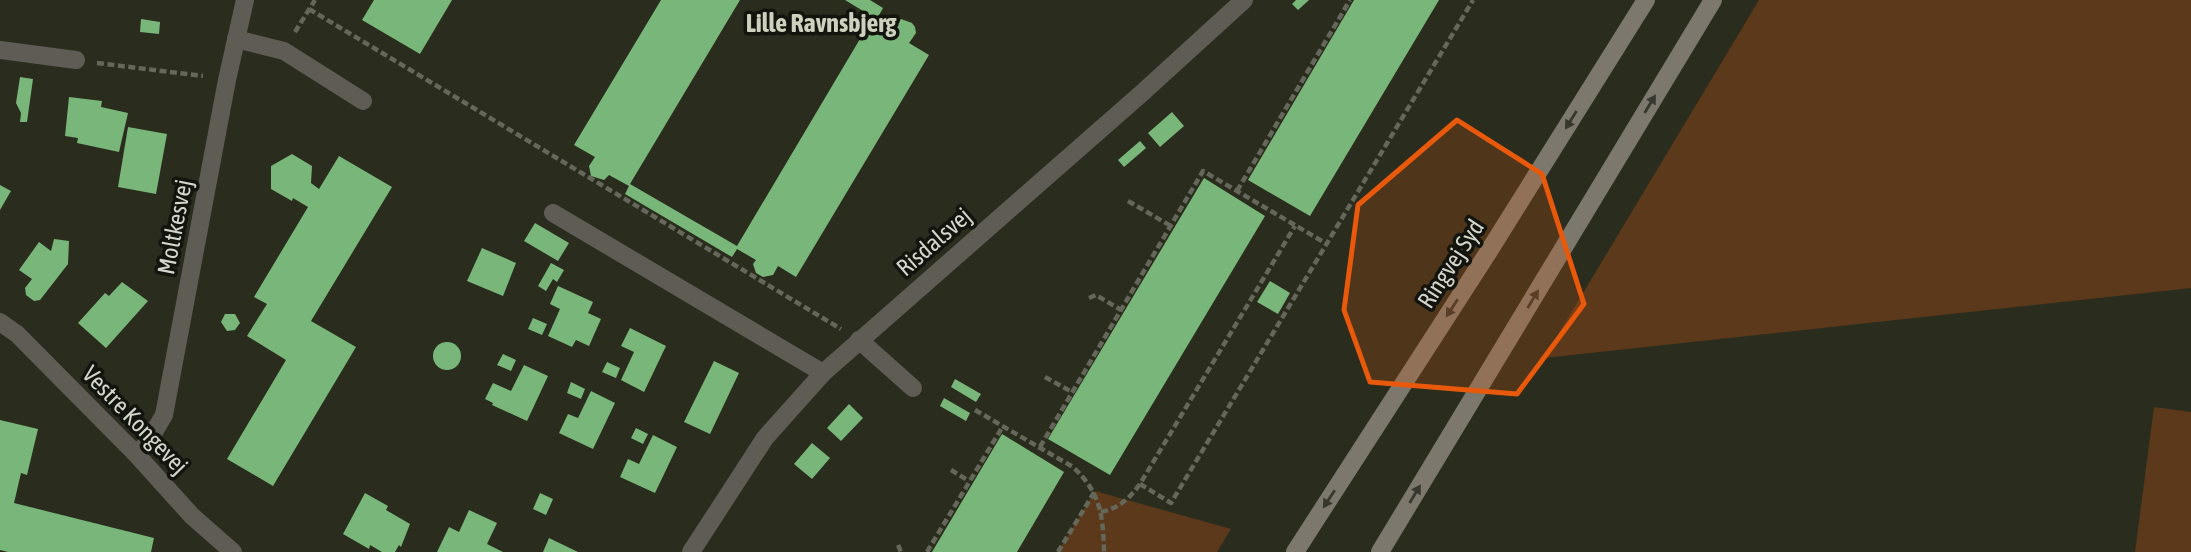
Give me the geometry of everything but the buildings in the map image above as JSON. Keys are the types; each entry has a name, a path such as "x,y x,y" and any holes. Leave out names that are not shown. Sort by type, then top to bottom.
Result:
{"main road":[{"name":"Ringvej Syd","path":"1295,552 1489,251 1646,0"},
{"path":"1380,552 1713,0"}],"street":[{"name":"Moltkesvej","path":"136,454 147,443 164,415 227,80 245,0"},
{"name":"Risdalsvej","path":"691,552 765,438 823,373 1244,0"},
{"path":"236,39 284,51 363,101"},
{"path":"0,50 76,60"},
{"path":"553,213 823,373"},
{"name":"Vestre Kongevej","path":"0,323 17,334 136,454 192,516 233,552"},
{"path":"859,340 913,388"}],"path":[{"path":"284,51 314,0"},
{"path":"1237,191 1350,0"},
{"path":"1140,484 1171,503 1473,0"},
{"path":"309,9 859,340"},
{"path":"76,60 227,80"},
{"path":"1040,447 1203,171 1327,244"},
{"path":"1128,201 1171,226"},
{"path":"1101,512 1114,509 1129,499 1140,484 1295,226"},
{"path":"1089,298 1096,295 1121,310"},
{"path":"1045,377 1072,392"},
{"path":"975,410 1073,467 1095,491 1101,512 1104,552"},
{"path":"927,552 1003,426"},
{"path":"951,470 969,481"},
{"path":"1058,552 1095,491"},
{"path":"898,545 901,552"}],"highlighted area":[{"path":"1457,120 1542,174 1584,304 1517,394 1370,382 1344,310 1358,205"}],"shaded area":[{"path":"1759,0 2191,0 2191,288 1544,358"},
{"path":"2154,407 2191,412 2191,552 2135,552"},
{"path":"1095,491 1231,529 1217,552 1058,552"}],"district":[{"name":"Lille Ravnsbjerg","path":"821,23"}]}
